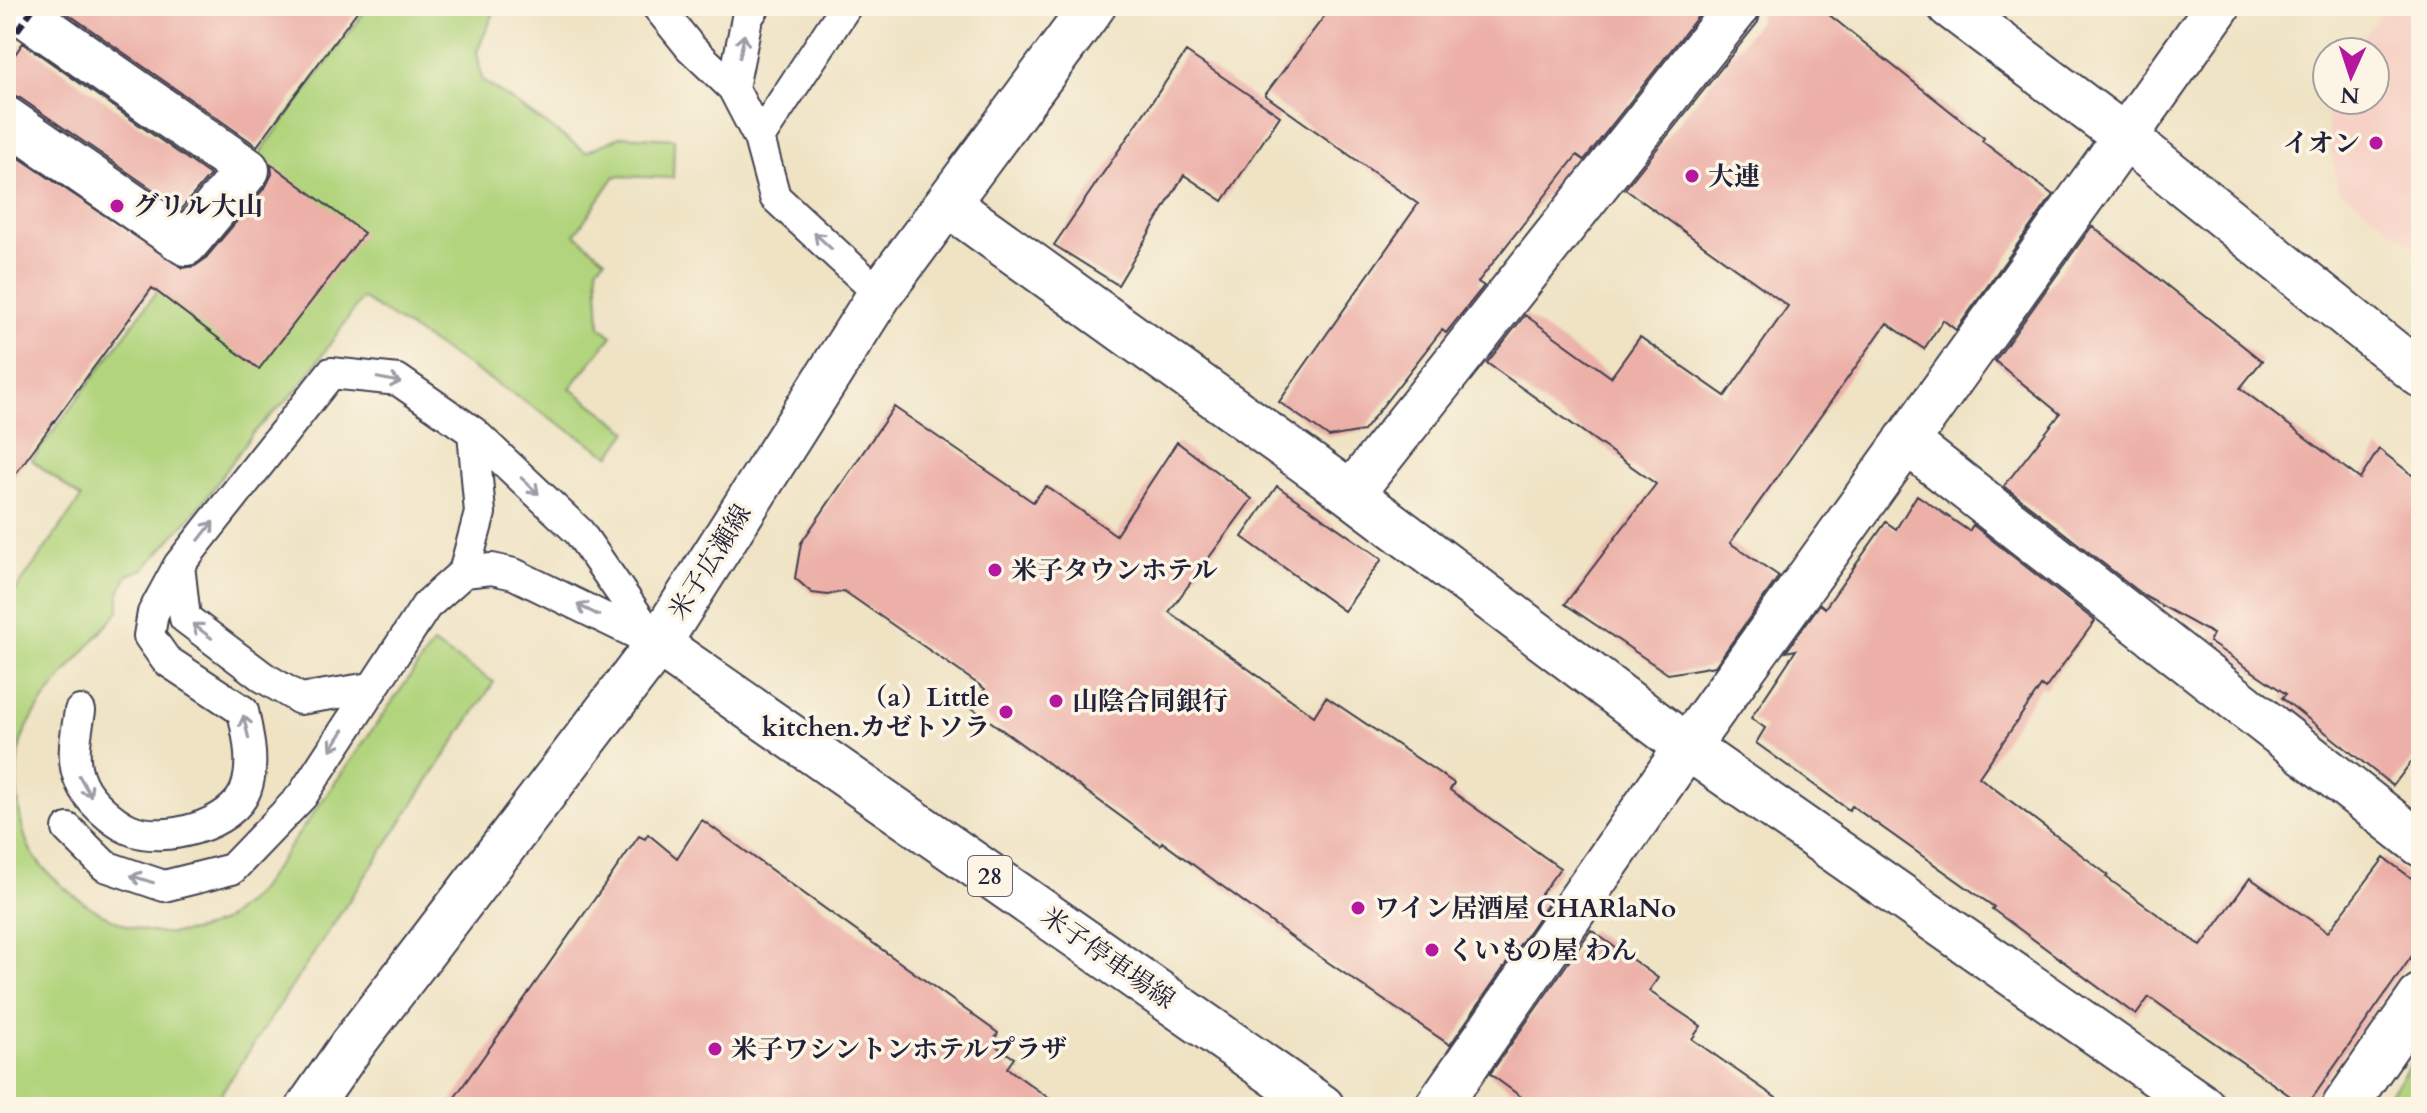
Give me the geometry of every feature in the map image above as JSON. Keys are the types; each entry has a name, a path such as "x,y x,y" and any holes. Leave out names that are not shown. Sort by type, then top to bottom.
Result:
{"street":[{"path":"6,119 186,243 247,170 13,6"},
{"name":"米子広瀬線","path":"309,1107 352,1045 658,644 880,294 949,205 1093,6"},
{"path":"1351,494 1738,6"},
{"path":"1950,6 2125,137 2421,375"},
{"path":"1437,1107 1687,747 2218,6"},
{"path":"949,205 1351,494 1687,747 2203,1107"},
{"path":"1906,441 2421,844"},
{"name":"米子停車場線","path":"658,644 1322,1107"},
{"path":"2344,1107 2421,996"}],"lane":[{"path":"657,6 691,48 733,88 759,138 775,197 880,294"},
{"path":"733,88 747,18 755,6"},
{"path":"759,138 846,6"},
{"path":"80,711 73,751 81,784 102,809 130,830 181,834 218,821 246,791 251,747 243,711 166,660 149,636 153,613 179,565 331,373 398,380 473,432 579,532 658,644"},
{"path":"68,829 105,866 164,886 232,869 302,796 426,606 464,572 480,513 473,432"},
{"path":"179,565 185,618 263,677 300,699 370,688"},
{"path":"464,572 492,569 514,574 658,644"}],"shaded area":[{"name":"イオン","path":"2386,6 2421,6 2421,252 2337,187 2326,116 2391,116 2391,36 2364,36"}],"green space":[{"path":"369,6 497,6 477,51 482,80 586,152 622,136 674,139 673,178 615,176 575,234 605,259 597,267 600,327 612,336 570,388 628,431 610,456 362,298 299,388 252,434 202,504 144,569 128,575 119,593 119,611 64,674 38,710 21,742 17,766 24,834 32,852 53,878 106,916 141,930 160,933 198,930 219,923 257,893 433,644 494,682 212,1107 6,1107 6,604 81,498 32,460"},
{"path":"2421,1050 2421,1107 2380,1107"}],"building":[{"path":"57,6 361,6 257,146"},
{"path":"1332,6 1706,6 1584,160 1577,155 1478,282 1484,286 1446,333 1442,330 1363,431 1329,437 1279,402 1418,204 1265,95"},
{"path":"1762,6 1818,6 1984,138 1982,141 2053,195 1956,330 1943,320 1924,349 1887,323 1730,543 1779,576 1715,666 1668,674 1565,604 1656,484 1487,363 1525,315 1611,377 1640,337 1725,396 1788,306 1625,189 1758,22"},
{"path":"23,43 210,175 181,209 20,98 6,94 6,67"},
{"path":"1186,52 1280,116 1223,201 1184,175 1118,285 1054,245"},
{"path":"6,149 183,268 195,266 205,259 266,186 272,174 271,164 364,233 259,369 152,288 6,487"},
{"path":"2092,226 2262,361 2240,388 2360,479 2379,449 2421,482 2421,749 2393,786 2282,698 2286,694 2209,642 2213,634 2146,597 2004,486 2060,414 1995,361"},
{"path":"894,407 1033,502 1046,486 1116,535 1177,442 1252,499 1169,612 1314,716 1326,697 1454,783 1450,790 1560,868 1541,894 1550,901 1450,1045 1301,944 1162,842 1160,845 972,708 985,689 844,591 828,595 812,593 795,578 801,543"},
{"path":"1277,486 1382,559 1344,611 1242,537"},
{"path":"1917,495 1969,531 1973,525 2095,621 2045,689 2041,686 1979,777 2108,875 2106,877 2201,946 2250,878 2328,932 2384,858 2421,885 2421,943 2306,1107 2149,997 2136,1015 1992,909 1994,907 1852,806 1849,810 1756,743 1765,728 1751,718 1796,650 1786,652 1820,604 1825,608 1886,522 1896,529"},
{"path":"702,820 998,1033 995,1038 1000,1042 996,1046 1014,1058 1007,1068 1061,1107 448,1107 639,836 645,839 648,834 677,858"},
{"path":"1591,930 1658,978 1649,991 1701,1026 1692,1039 1789,1107 1535,1107 1490,1074"}],"railway":[{"path":"6,46 35,6"}],"place":[{"name":"イオン","path":"2376,143"},
{"name":"大連","path":"1692,176"},
{"name":"グリル大山","path":"117,206"},
{"name":"米子タウンホテル","path":"995,570"},
{"name":"山陰合同銀行","path":"1056,701"},
{"name":"（a）Little kitchen.カゼトソラ","path":"1006,712"},
{"name":"ワイン居酒屋 CHARlaNo","path":"1358,908"},
{"name":"くいもの屋 わん","path":"1432,950"},
{"name":"米子ワシントンホテルプラザ","path":"715,1049"}]}
